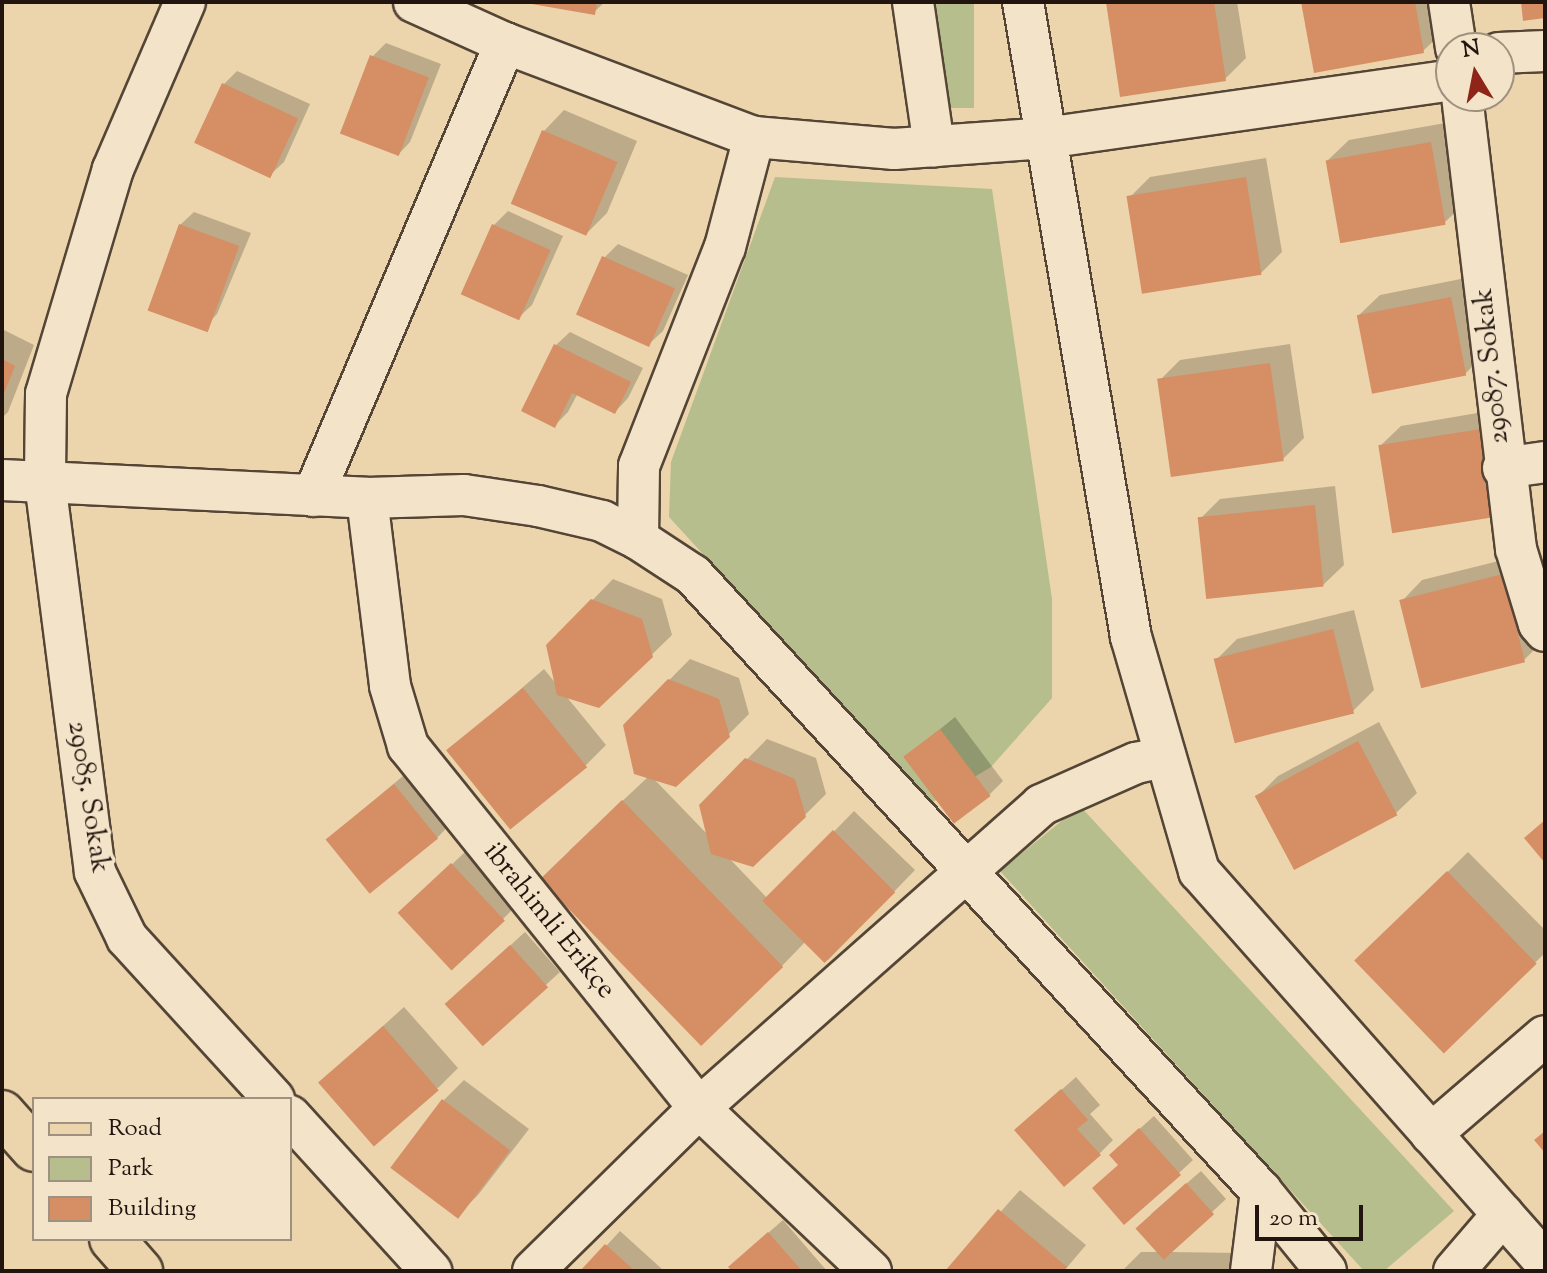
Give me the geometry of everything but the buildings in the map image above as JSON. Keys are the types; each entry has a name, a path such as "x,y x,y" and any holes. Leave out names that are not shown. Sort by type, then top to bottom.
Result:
{"main road":[{"path":"2,1113 32,1147"}],"street":[{"name":"29085. Sokak","path":"185,2 113,169 46,394 45,482 95,872 127,938 272,1097"},
{"path":"414,2 505,43 754,137 894,149 1046,138 1435,82"},
{"path":"913,2 934,146"},
{"path":"1023,2 1131,637 1199,871 1545,1262"},
{"path":"1449,2 1454,32"},
{"path":"313,496 505,43"},
{"path":"1515,52 1545,51"},
{"name":"29087. Sokak","path":"1464,112 1503,468 1516,549 1539,624 1545,631"},
{"path":"638,539 639,466 725,247 754,137"},
{"path":"1503,468 1545,462"},
{"path":"2,480 367,498 464,495 538,506 602,521 638,539 693,575 1261,1191 1326,1271"},
{"name":"ibrahimli Erikçe","path":"367,498 390,686 408,746 699,1108 871,1271"},
{"path":"533,1271 699,1108 969,872 1041,805 1136,763 1165,757"},
{"path":"1431,1134 1545,1036"},
{"path":"292,1118 431,1271"},
{"path":"1251,1271 1261,1191"},
{"path":"1454,1271 1503,1214"}],"green space":[{"path":"930,2 974,2 974,108 930,108"},
{"path":"775,177 992,189 1052,599 1052,698 991,767 931,803 669,517 671,462"},
{"path":"1080,806 1454,1211 1384,1271 1364,1271 1000,871"}]}
